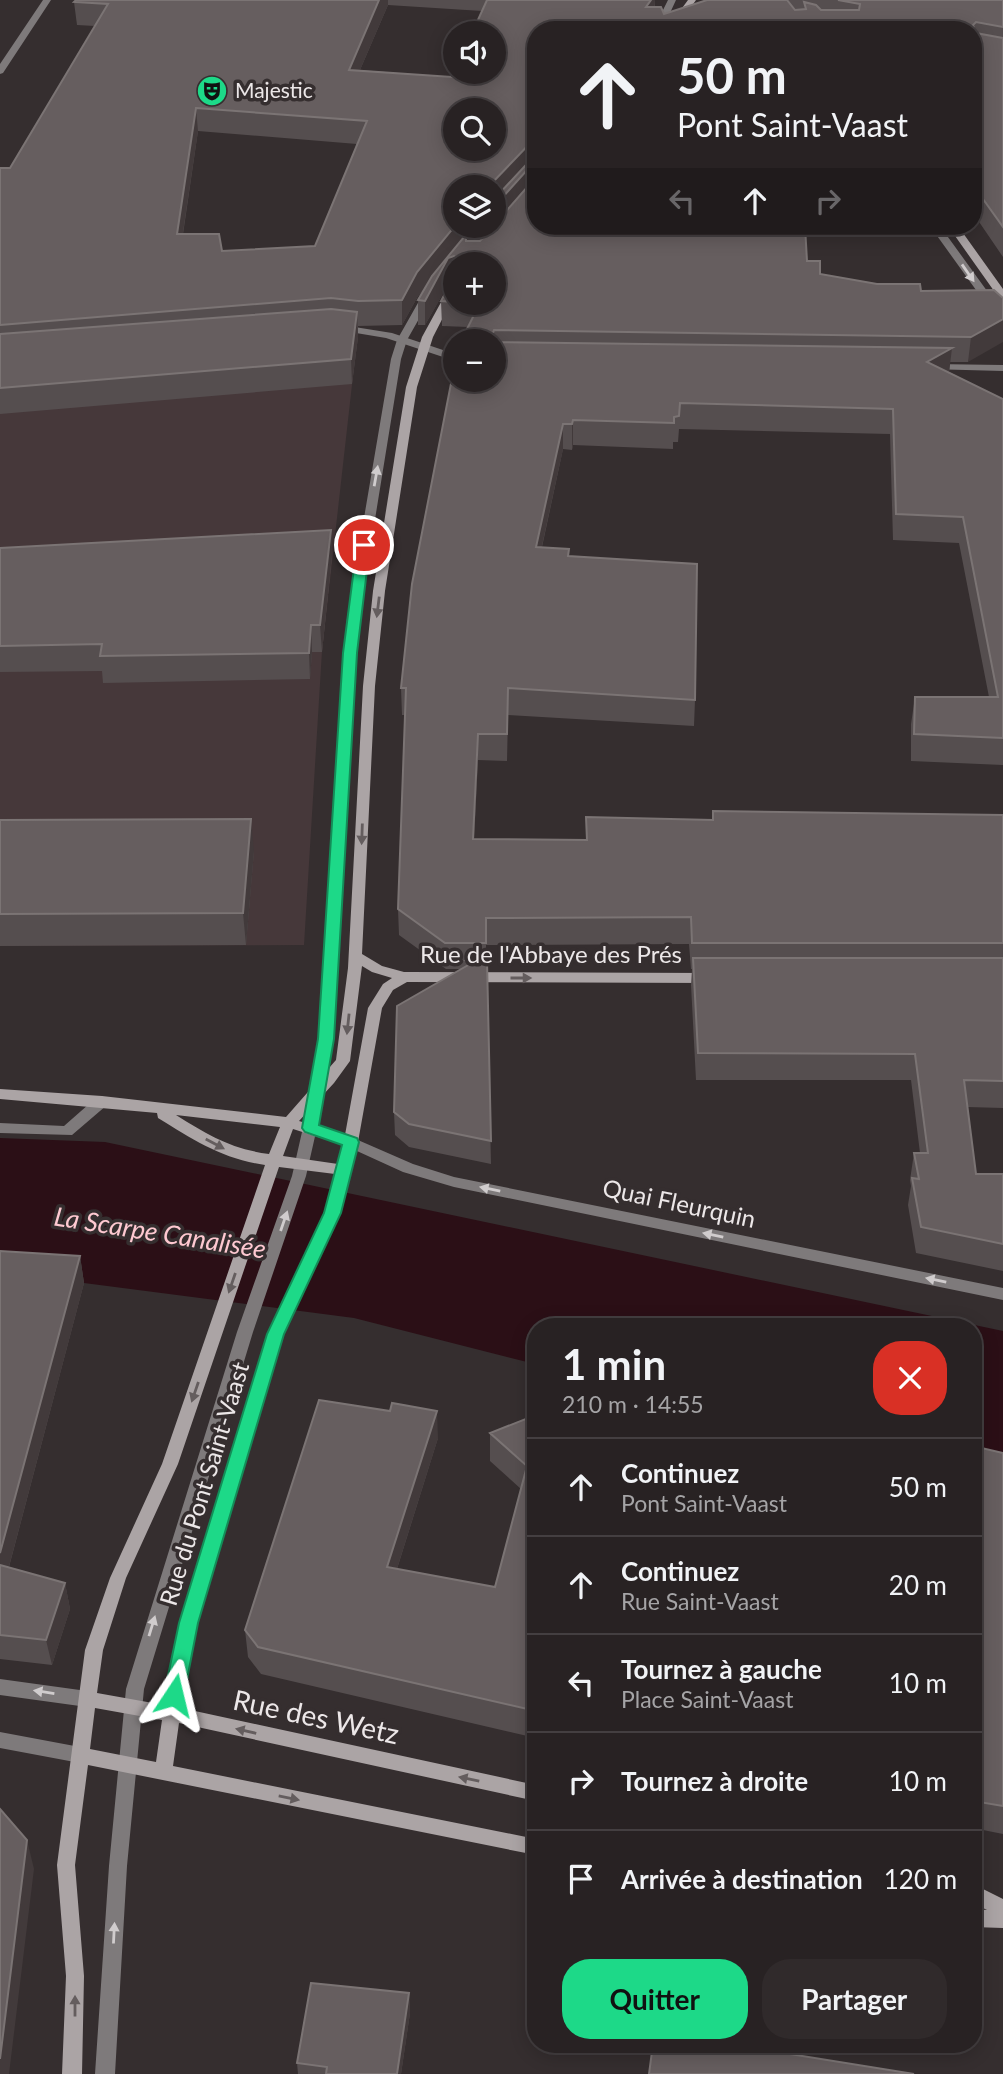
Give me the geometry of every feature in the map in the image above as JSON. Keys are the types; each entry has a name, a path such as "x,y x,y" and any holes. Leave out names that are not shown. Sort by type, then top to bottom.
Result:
{"street":[{"path":"0,71 47,0"},
{"path":"659,21 672,0"},
{"path":"679,21 698,1"},
{"path":"942,235 1003,320"},
{"path":"959,235 1003,296"},
{"path":"105,2074 131,1706 141,1664 245,1332 300,1170 311,1128 326,1039 353,618 391,380 402,341 435,284"},
{"path":"289,1123 317,1096 343,1061 355,956 369,684 410,383 422,347 443,305"},
{"path":"332,328 369,331 443,354"},
{"path":"917,366 1003,368"},
{"name":"Rue de l'Abbaye des Prés","path":"355,956 377,969 404,977 723,978"},
{"name":"Rue du Pont Saint-Vaast","path":"163,1773 188,1623 275,1334 328,1222 343,1177 375,1008 388,987 404,977"},
{"path":"0,1094 102,1101 156,1110 289,1123 351,1142"},
{"path":"0,1128 67,1131 102,1101"},
{"path":"156,1110 224,1149 242,1156 273,1166 343,1177"},
{"name":"Rue du Pont Saint-Vaast","path":"72,2074 75,1976 66,1865 94,1650 126,1559 170,1464 289,1123"},
{"name":"Quai Fleurquin","path":"351,1142 408,1168 454,1182 1003,1294"},
{"name":"Rue des Wetz","path":"0,1687 131,1706 527,1791"},
{"path":"0,1740 527,1845"},
{"path":"982,1898 1003,1909"},
{"path":"982,1918 1003,1919"}],"shaded area":[{"path":"354,367 322,651 304,945 0,946 0,386"}],"water":[{"name":"La Scarpe Canalisée","path":"0,1138 105,1142 941,1318 527,1318 527,1362 354,1318 84,1283 0,1277"},
{"path":"982,1327 1003,1331 1003,1482 982,1477"}],"building":[{"path":"76,0 379,0 349,70 443,76 443,84 506,84 506,21 477,21 487,0 651,0 646,7 661,7 664,14 707,0 787,0 795,10 806,9 804,2 816,5 821,10 859,10 860,4 838,0 1003,0 1003,27 982,21 527,21 527,146 500,175 443,175 445,238 417,272 402,300 358,301 331,298 0,325 0,168 10,168 108,4 74,2","holes":["196,108 367,121 315,246 222,251 219,234 177,234"]},
{"path":"982,34 1003,38 1003,227 982,198"},
{"path":"527,164 527,170 506,194 506,186"},
{"path":"527,187 527,235 806,235 807,261 820,261 820,274 877,284 920,284 921,291 994,290 1003,298 1003,319 971,337 467,329 474,315 506,315 506,252 452,252 463,238 466,241 480,241 483,238 506,238 506,211"},
{"path":"443,263 425,301 418,300"},
{"path":"331,309 357,312 351,359 0,388 0,334"},
{"path":"506,342 952,348 927,362 1003,399 1003,738 914,734 915,697 998,697 963,517 896,514 893,409 680,403 679,416 674,417 674,423 573,420 572,424 563,424 536,547 569,549 568,556 697,564 695,700 508,688 507,734 478,734 473,839 587,840 586,817 713,820 713,811 1003,815 1003,943 692,943 691,917 486,918 486,943 445,943 398,909 406,688 401,688 412,584 449,392 506,392"},
{"path":"331,530 320,625 311,625 309,653 100,656 102,644 0,646 0,548"},
{"path":"251,819 243,913 0,914 0,820"},
{"path":"693,958 1003,958 1003,1081 964,1080 976,1174 1003,1174 1003,1244 921,1227 912,1178 919,1179 914,1153 928,1153 915,1054 698,1053"},
{"path":"466,961 487,961 491,1141 409,1124 394,1112 397,1006 470,964"},
{"path":"0,1251 80,1256 0,1553"},
{"path":"319,1400 390,1411 392,1403 437,1411 387,1567 495,1587 527,1466 527,1709 258,1647 245,1630"},
{"path":"527,1419 527,1466 490,1433"},
{"path":"982,1448 1003,1453 1003,1806 982,1802"},
{"path":"0,1565 65,1583 46,1640 0,1635"},
{"path":"0,1809 27,1840 0,2059"},
{"path":"311,1983 409,1993 397,2074 326,2074 327,2067 297,2063"},
{"path":"652,2053 784,2053 914,2074 649,2074"}],"place":[{"name":"Majestic","path":"212,91"}],"route":[{"path":"174,1695 188,1623 275,1334 332,1213 351,1142 311,1128 326,1039 350,653 364,545"}]}
